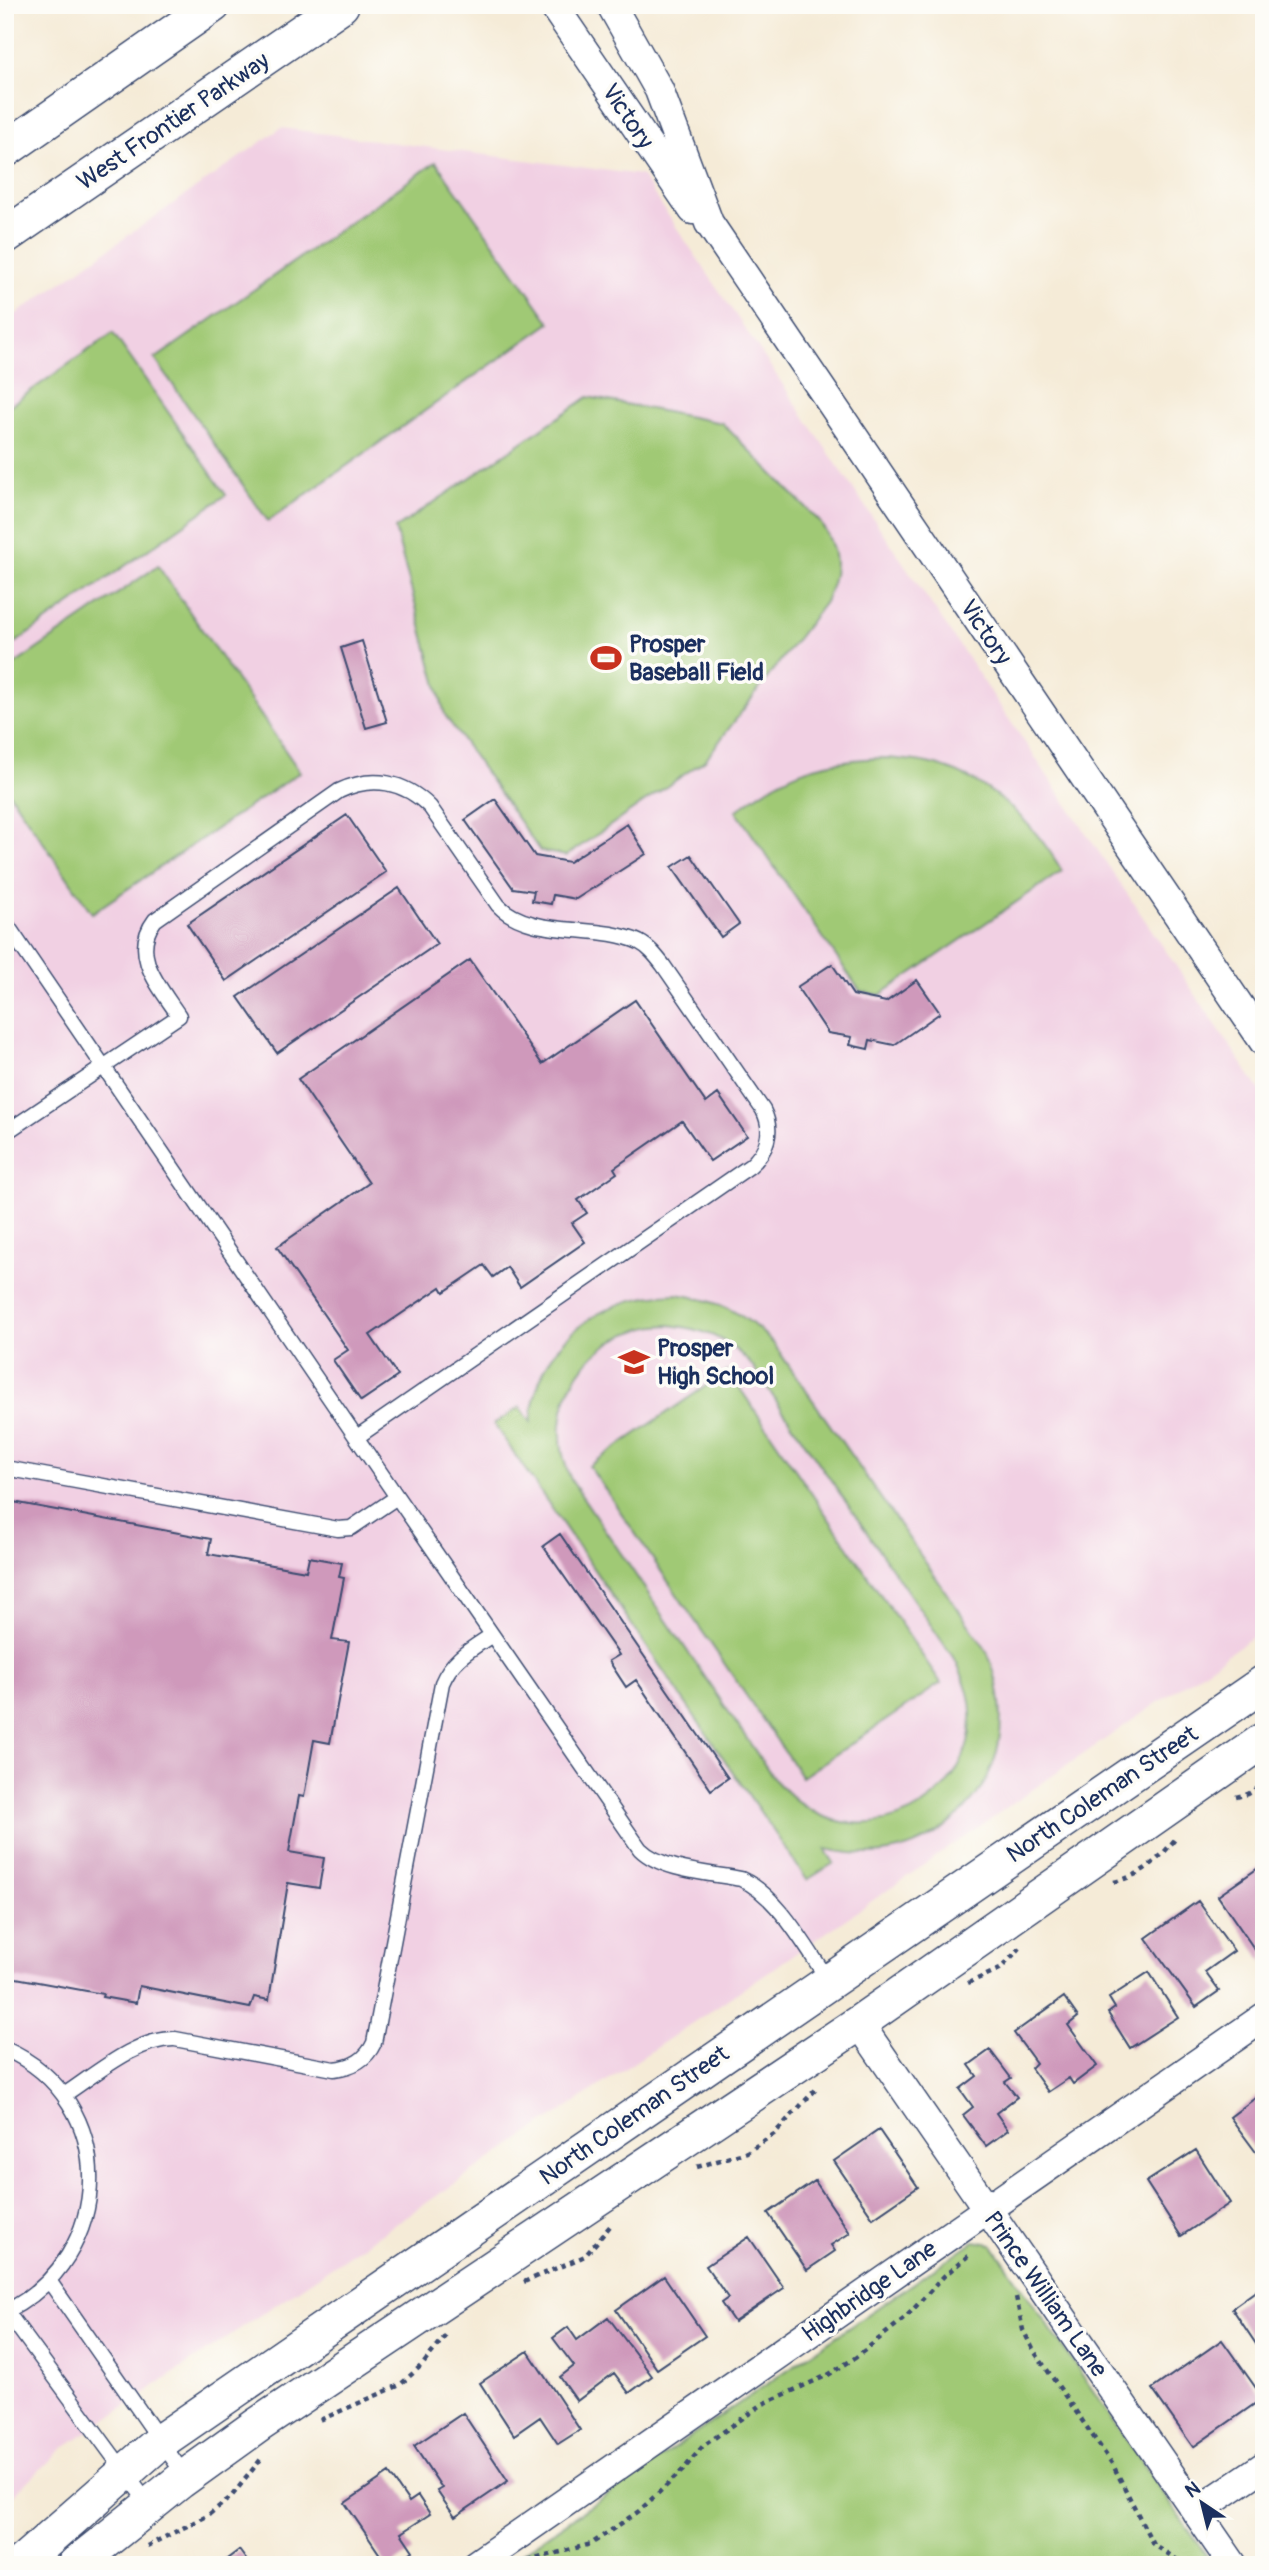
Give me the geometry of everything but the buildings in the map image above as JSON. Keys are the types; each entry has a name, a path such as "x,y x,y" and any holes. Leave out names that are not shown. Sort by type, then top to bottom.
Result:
{"street":[{"path":"5,150 213,5"},
{"name":"West Frontier Parkway","path":"5,236 341,5"},
{"name":"Victory","path":"553,5 691,208 709,223"},
{"name":"Victory","path":"611,5 659,90 709,223 1264,1042"},
{"name":"North Coleman Street","path":"19,2565 122,2472 161,2441 1264,1683"},
{"name":"North Coleman Street","path":"75,2565 149,2505 258,2425 859,2023 1264,1740"},
{"path":"829,1981 859,2023"},
{"name":"Highbridge Lane","path":"475,2565 1264,2017"},
{"name":"Prince William Lane","path":"859,2023 1233,2565"},
{"path":"1196,2512 1264,2466"}],"lane":[{"path":"5,1133 179,1016 145,960 145,938 155,920 339,791 362,782 386,782 410,791 430,807 498,905 511,916 532,923 629,939 648,948 663,965 763,1110 769,1134 764,1150 750,1166 357,1437"},
{"path":"5,922 640,1849 647,1856 668,1865 741,1878 750,1883 771,1900 829,1981"},
{"path":"5,1468 338,1529 351,1528 397,1497"},
{"path":"64,2095 132,2051 160,2039 175,2039 334,2069 358,2063 369,2054 374,2043 442,1683 448,1669 459,1657 492,1635"},
{"path":"5,2049 18,2054 43,2073 64,2095 85,2138 91,2189 87,2215 66,2262 30,2299 6,2312 149,2505"},
{"path":"50,2281 186,2477"}],"path":[{"path":"519,2563 591,2544 639,2511 683,2470 704,2446 763,2404 828,2375 855,2358 906,2317 944,2276 976,2251"},
{"path":"1015,2290 1023,2330 1034,2351 1114,2465 1153,2544 1185,2565"}],"shaded area":[{"name":"Prosper High School","path":"281,128 641,175 1264,1096 1264,1629 830,1930 62,2449 5,2503 5,322"}],"green space":[{"path":"436,162 550,323 268,521 155,359"},
{"path":"113,333 226,495 5,650 5,409"},
{"name":"Prosper Baseball Field","path":"588,397 722,423 820,522 831,542 835,571 825,602 705,760 566,856 540,851 445,715 395,529"},
{"path":"158,566 300,772 92,913 5,787 5,671"},
{"path":"889,758 922,762 948,769 987,789 1022,818 1062,871 880,995 860,991 736,811 773,785 807,769 845,761"},
{"path":"677,1294 718,1304 741,1315 773,1343 987,1651 1000,1698 999,1744 993,1765 969,1804 951,1822 930,1837 906,1848 881,1853 857,1854 825,1849 834,1863 807,1880 494,1424 520,1407 531,1422 536,1393 545,1368 559,1346 577,1328 598,1314 622,1303","holes":["669,1325 723,1341 750,1363 957,1663 970,1704 967,1746 957,1770 941,1790 922,1806 899,1817 874,1823 848,1823 815,1813 780,1786 571,1480 562,1452 561,1424 566,1398 577,1375 594,1355 615,1340 640,1329"]},
{"path":"728,1371 941,1683 802,1777 589,1466"},
{"path":"974,2241 992,2244 1213,2565 505,2565"}],"place":[{"name":"Prosper Baseball Field","path":"606,658"},
{"name":"Prosper High School","path":"634,1362"}]}
